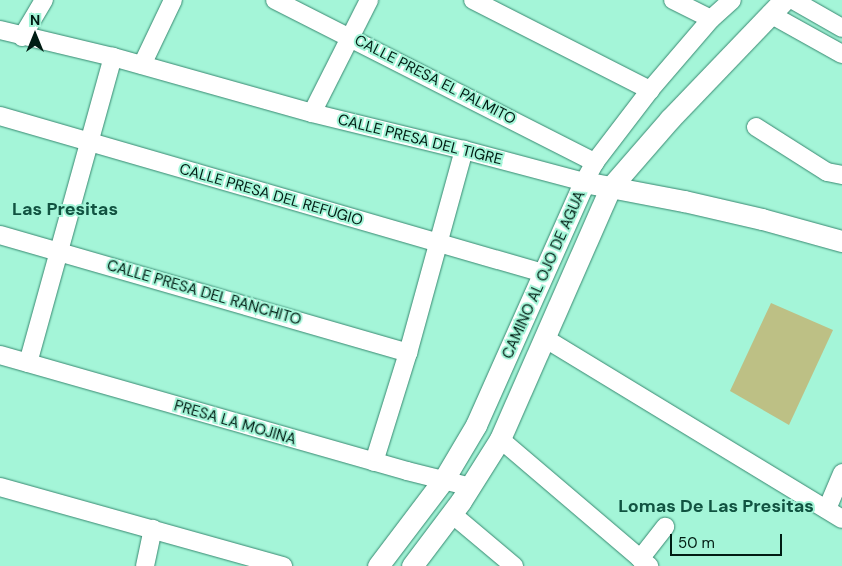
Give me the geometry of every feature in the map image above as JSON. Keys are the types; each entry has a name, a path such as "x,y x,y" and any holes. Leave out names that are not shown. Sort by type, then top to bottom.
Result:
{"street":[{"path":"22,37 44,0"},
{"path":"142,65 173,0"},
{"name":"CALLE PRESA EL PALMITO","path":"275,0 595,162"},
{"path":"312,113 369,0"},
{"path":"473,0 650,90"},
{"path":"673,0 711,19"},
{"name":"CAMINO AL OJO DE AGUA","path":"378,566 444,479 493,390 543,273 595,162 650,90 711,19 732,0"},
{"path":"793,0 842,28"},
{"path":"777,7 842,54"},
{"name":"CAMINO AL OJO DE AGUA","path":"412,566 471,487 500,439 546,339 610,188 670,119 777,7"},
{"name":"CALLE PRESA DEL TIGRE","path":"0,30 22,37 113,57 312,113 464,150 584,182 703,205 842,241"},
{"path":"28,363 113,57"},
{"name":"CALLE PRESA DEL REFUGIO","path":"0,116 543,273"},
{"path":"756,127 827,172 839,175"},
{"path":"374,462 408,353 464,150"},
{"name":"CALLE PRESA DEL RANCHITO","path":"0,235 408,353"},
{"path":"546,339 835,514 842,473"},
{"name":"PRESA LA MOJINA","path":"0,355 374,462 471,487"},
{"path":"500,439 645,562 664,527"},
{"path":"0,487 283,566"},
{"path":"452,514 514,566"},
{"path":"145,566 153,529"}],"green space":[{"path":"771,303 833,330 789,425 730,391"}],"district":[{"name":"Las Presitas","path":"65,209"},
{"name":"Lomas De Las Presitas","path":"716,506"}]}
